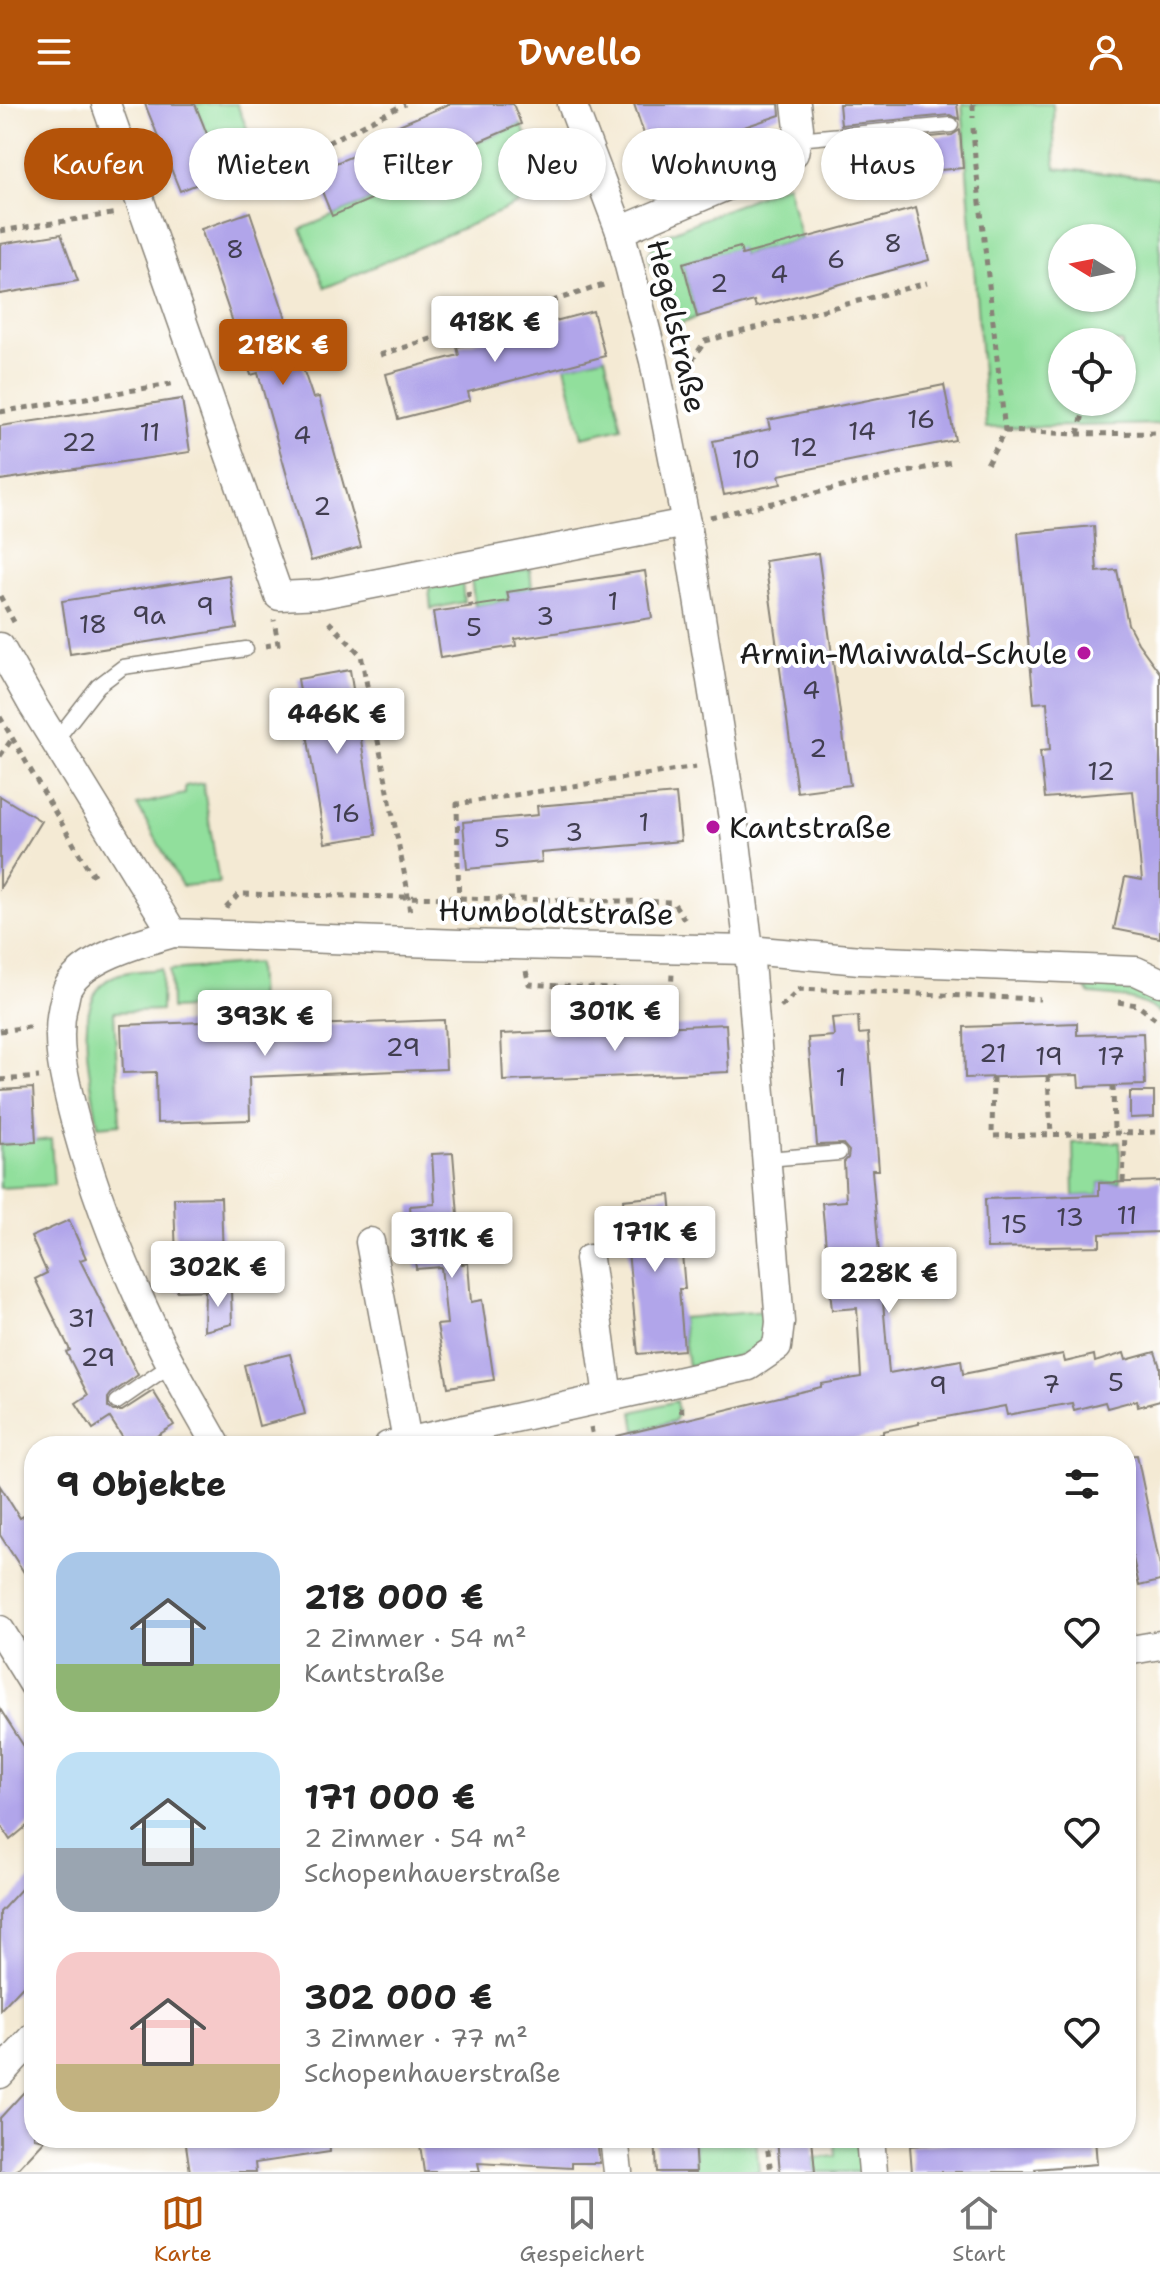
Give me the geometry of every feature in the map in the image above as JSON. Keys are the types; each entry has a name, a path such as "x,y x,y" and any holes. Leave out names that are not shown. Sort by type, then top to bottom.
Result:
{"street":[{"path":"106,104 279,596 322,594 686,523"},
{"name":"Hegelstraße","path":"572,104 620,231 654,361 686,523 724,762 749,950 780,1322 777,1347 749,1366 608,1397"},
{"path":"796,104 799,128"},
{"path":"620,231 693,200"},
{"path":"0,647 173,933"},
{"name":"Humboldtstraße","path":"212,1436 172,1364 118,1248 83,1154 64,1076 59,1047 60,1021 67,988 87,967 126,947 173,933 460,944 749,950 874,961 1136,971 1160,982"},
{"path":"370,1242 397,1436"},
{"path":"434,1436 608,1397 589,1259"},
{"path":"0,1630 24,1669"},
{"path":"1136,1649 1160,1645"},
{"path":"0,2074 24,2048"},
{"path":"615,2148 618,2172"},
{"path":"871,2148 873,2172"}],"lane":[{"path":"805,138 951,125"},
{"path":"56,740 98,686 123,667 246,649"},
{"path":"767,1159 839,1153"},
{"path":"117,1402 172,1364"}],"path":[{"path":"338,138 405,104"},
{"path":"973,104 975,157 1005,431 985,468"},
{"path":"0,231 142,210"},
{"path":"380,355 631,277"},
{"path":"654,361 679,379 705,341 927,283"},
{"path":"0,412 203,379"},
{"path":"1078,434 1082,416"},
{"path":"1005,431 1160,433"},
{"path":"686,523 952,462"},
{"path":"322,594 330,624 361,655 407,887"},
{"path":"246,649 278,644 274,623 279,596"},
{"path":"0,717 91,874 102,867"},
{"path":"0,756 12,739"},
{"path":"460,944 457,804 724,762"},
{"path":"222,913 239,894 673,902 689,926"},
{"path":"523,961 529,984 671,993 672,964"},
{"path":"754,1009 778,1010 800,989 1042,999"},
{"path":"1114,1001 1137,1005 1160,1022"},
{"path":"0,1080 64,1076"},
{"path":"1048,1076 1051,1135"},
{"path":"993,1078 992,1136 1160,1132"},
{"path":"1113,1086 1114,1133"},
{"path":"1123,1182 1125,1133"},
{"path":"767,2148 771,2172"}],"green space":[{"path":"195,104 237,104 247,128 204,128"},
{"path":"962,104 1053,104 1055,168 1160,179 1160,424 986,428"},
{"path":"498,134 498,200 527,200 325,288 301,229 371,200 482,200 482,140"},
{"path":"749,200 791,200 801,239 742,255 740,248 683,263 697,317 669,329 648,255 660,237"},
{"path":"605,356 622,428 582,437 565,366"},
{"path":"530,569 532,589 508,592 509,601 475,606 471,579"},
{"path":"462,582 464,602 431,609 429,588"},
{"path":"203,783 219,883 182,886 137,805 185,794 185,786"},
{"path":"257,963 259,1004 171,1009 170,970"},
{"path":"162,969 161,1010 114,1012 120,1124 98,1126 87,1046 91,1004 99,988 112,977"},
{"path":"1094,982 1142,991 1160,1000 1160,1013 1135,1000 1090,994 1086,989"},
{"path":"51,1139 54,1185 0,1188 0,1144"},
{"path":"1120,1142 1120,1182 1099,1183 1099,1195 1074,1196 1073,1143"},
{"path":"766,1311 765,1335 756,1347 738,1356 688,1366 681,1318"},
{"path":"676,1401 678,1413 674,1421 636,1431 633,1412"},
{"path":"695,2148 757,2148 759,2172 696,2172"},
{"path":"836,2148 860,2148 862,2172 815,2172 814,2158 836,2156"}],"building":[{"path":"145,104 195,104 205,128 189,128 189,187 180,191 173,174 173,128 155,128"},
{"path":"449,104 513,104 521,124 498,128 498,134 482,140 482,128 392,128"},
{"path":"634,104 779,104 780,115 741,128 642,128"},
{"path":"839,104 957,104 959,119 950,115 841,125"},
{"path":"960,130 963,168 944,170 944,136"},
{"path":"354,155 354,200 369,200 332,216 325,200 338,200 338,162"},
{"path":"916,208 929,260 756,307 754,301 697,317 683,263 740,247 742,255"},
{"path":"250,212 313,398 319,397 361,547 311,561 258,373 251,375 201,229"},
{"path":"61,234 78,281 0,294 0,244"},
{"path":"593,311 605,356 468,392 470,400 398,419 386,374 459,355 457,347"},
{"path":"944,385 955,440 779,475 781,484 724,495 713,441 770,429 768,420"},
{"path":"182,399 190,452 0,480 0,426"},
{"path":"1094,526 1097,572 1117,570 1128,624 1160,673 1160,938 1114,929 1125,877 1142,880 1133,791 1045,798 1040,751 1050,750 1047,702 1034,703 1018,533"},
{"path":"818,553 850,785 797,792 765,561"},
{"path":"645,571 652,618 515,639 516,646 440,658 433,612 509,601 507,592"},
{"path":"229,575 237,628 70,654 62,601"},
{"path":"350,670 376,835 325,843 298,679"},
{"path":"676,794 681,841 541,853 542,862 467,869 463,822 538,815 537,806"},
{"path":"0,796 41,821 0,888"},
{"path":"858,1016 859,1034 868,1033 879,1170 872,1170 889,1373 961,1360 963,1374 1063,1354 1065,1362 1094,1355 1095,1362 1124,1353 1126,1360 1155,1352 1160,1367 1160,1401 1138,1407 1137,1400 1107,1408 1105,1402 1074,1410 1072,1403 1007,1415 1005,1406 919,1422 872,1436 617,1436 821,1387 821,1384 861,1377 857,1308 832,1310 822,1203 846,1201 844,1162 849,1151 843,1144 817,1145 808,1038 834,1036 832,1018"},
{"path":"283,1019 283,1026 444,1020 446,1069 249,1077 250,1120 157,1123 156,1072 123,1073 121,1025"},
{"path":"1077,1023 1077,1035 1143,1033 1145,1085 1079,1087 1078,1075 965,1078 964,1027"},
{"path":"726,1024 729,1072 503,1081 501,1034"},
{"path":"33,1088 36,1142 0,1144 0,1090"},
{"path":"1130,1092 1154,1092 1154,1117 1130,1118"},
{"path":"453,1153 462,1264 468,1263 471,1302 482,1300 494,1380 448,1387 437,1325 447,1324 441,1267 416,1269 410,1206 435,1204 432,1154"},
{"path":"1160,1181 1160,1232 1100,1234 1100,1246 987,1248 985,1199 1099,1195 1099,1183"},
{"path":"670,1195 676,1255 682,1254 685,1289 679,1289 684,1350 638,1354 623,1200"},
{"path":"221,1197 224,1290 177,1291 174,1198"},
{"path":"69,1220 86,1258 80,1260 138,1375 111,1394 108,1407 113,1411 122,1411 153,1391 174,1425 157,1436 122,1436 110,1418 93,1429 76,1403 88,1395 35,1279 47,1273 31,1237"},
{"path":"205,1290 231,1290 232,1324 204,1331"},
{"path":"290,1354 305,1414 259,1426 244,1365"},
{"path":"1136,1455 1160,1566 1160,1581 1139,1586 1136,1572"},
{"path":"0,1486 20,1518 24,1515 24,1572 0,1535"},
{"path":"0,1709 24,1746 24,1828 10,1840 0,1824"},
{"path":"24,1886 24,1985 0,2010 0,1912"},
{"path":"24,2092 24,2148 38,2148 15,2172 0,2172 0,2118"},
{"path":"186,2148 330,2148 330,2152 255,2163 256,2172 190,2172"},
{"path":"420,2148 598,2148 600,2163 572,2163 572,2168 478,2163 480,2172 424,2172"},
{"path":"656,2148 695,2148 696,2172 657,2172"},
{"path":"778,2148 813,2148 815,2172 780,2172"},
{"path":"910,2148 1096,2148 1097,2164 1035,2169 1036,2172 912,2172"}],"place":[{"name":"Armin-Maiwald-Schule","path":"1084,653"},
{"name":"Kantstraße","path":"713,827"}]}
